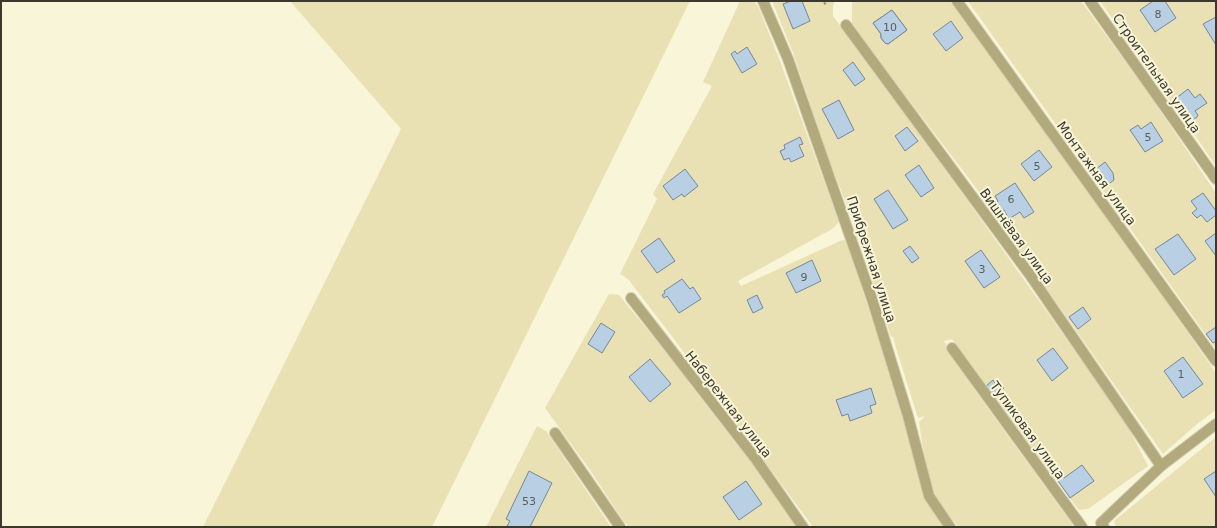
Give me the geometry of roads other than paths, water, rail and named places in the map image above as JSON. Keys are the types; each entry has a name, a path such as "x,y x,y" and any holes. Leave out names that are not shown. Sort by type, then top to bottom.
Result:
{"street":[{"name":"Прибрежная улица","path":"763,1 788,59 872,299 908,416 929,496 950,527"},
{"name":"Монтажная улица","path":"957,1 1216,361"},
{"name":"Строительная улица","path":"1090,1 1216,179"},
{"name":"Вишнёвая улица","path":"846,25 1030,274 1160,466"},
{"name":"Набережная улица","path":"631,298 755,458 804,527"},
{"name":"Тупиковая улица","path":"952,348 1082,527"},
{"path":"1100,526 1160,466 1216,424"},
{"path":"555,433 620,527"}]}
